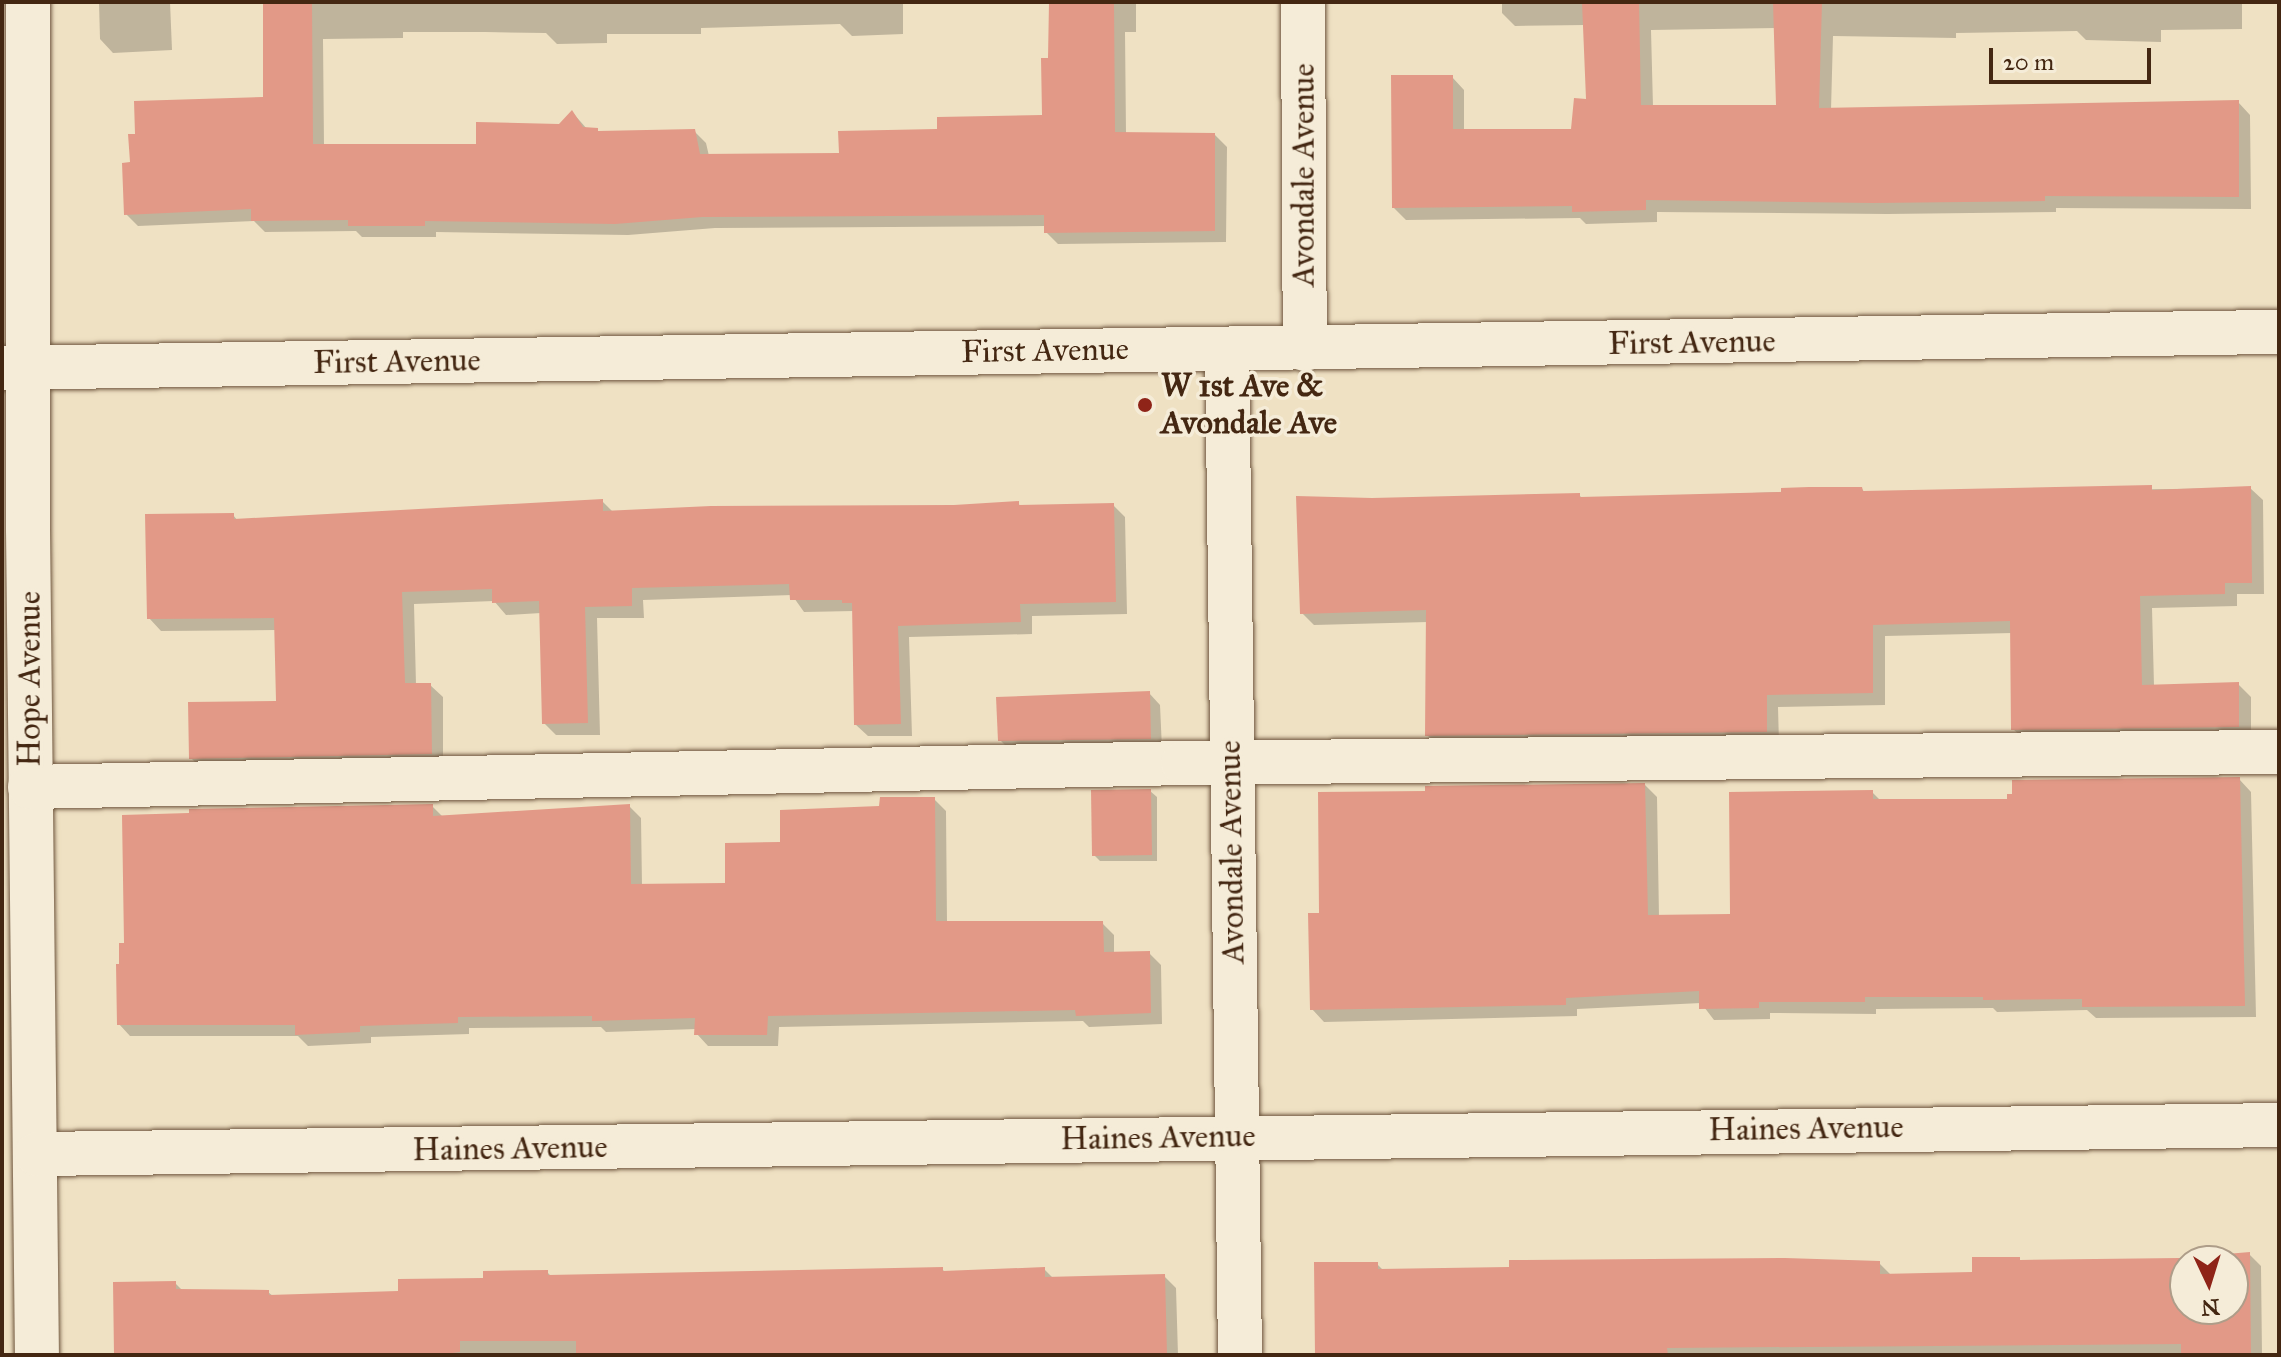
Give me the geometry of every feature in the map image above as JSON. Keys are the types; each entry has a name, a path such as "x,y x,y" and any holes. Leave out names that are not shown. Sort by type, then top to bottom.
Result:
{"street":[{"name":"Hope Avenue","path":"28,2 15,367 21,811 37,1154 37,1355"},
{"name":"Avondale Avenue","path":"1303,2 1305,349"},
{"name":"First Avenue","path":"15,367 2279,332"},
{"name":"Avondale Avenue","path":"1227,350 1240,1355"},
{"path":"21,811 1232,763 2279,752"},
{"name":"Haines Avenue","path":"37,1154 723,1147 1235,1136 2279,1125"}],"building":[{"path":"263,2 312,2 313,144 476,144 476,122 559,124 572,110 583,127 598,128 598,131 695,129 700,154 839,153 838,131 937,129 937,117 1042,115 1041,58 1048,58 1049,2 1114,2 1115,132 1215,133 1215,231 1044,233 1044,215 702,217 615,224 425,221 425,226 348,226 348,220 251,221 251,209 124,215 122,163 130,162 128,134 135,134 134,101 263,97"},
{"path":"1582,2 1639,2 1641,105 1776,105 1773,2 1822,2 1819,108 2239,100 2239,197 2045,196 2045,201 1873,203 1646,200 1646,210 1572,212 1572,206 1392,208 1391,75 1453,75 1453,129 1571,129 1574,98 1586,99"},
{"path":"2152,485 2152,490 2251,486 2252,583 2225,583 2225,594 2140,596 2142,685 2239,682 2239,727 2011,730 2010,621 1873,625 1873,693 1767,695 1767,732 1425,736 1426,610 1300,614 1296,496 1372,498 1580,493 1580,497 1781,492 1781,488 1809,487 1862,487 1863,491"},
{"path":"603,499 603,511 711,506 954,505 1019,501 1019,505 1114,503 1116,602 1020,604 1021,622 898,626 901,724 854,725 852,603 842,603 842,600 790,600 789,584 632,588 632,606 585,607 588,723 542,724 539,601 492,603 492,589 402,592 405,683 431,683 432,754 189,759 188,702 276,701 274,618 147,619 145,514 234,513 234,519"},
{"path":"1150,691 1151,739 998,741 996,697"},
{"path":"2240,777 2245,1006 2082,1007 2082,999 1865,997 1865,1002 1759,1002 1759,1008 1699,1009 1699,991 1566,998 1566,1005 1310,1010 1308,913 1319,913 1318,792 1425,791 1425,786 1645,783 1648,915 1730,914 1729,792 1873,790 1873,799 2007,799 2007,794 2012,794 2012,780"},
{"path":"1151,789 1152,855 1092,856 1091,790"},
{"path":"880,797 935,797 936,921 1103,921 1104,952 1150,951 1151,1013 1076,1016 1075,1010 768,1016 767,1035 694,1035 695,1018 592,1021 592,1016 458,1017 458,1023 360,1026 360,1032 295,1035 295,1025 117,1025 116,964 119,964 119,943 124,943 122,815 189,813 189,809 433,804 433,816 630,804 631,884 725,883 725,843 780,842 780,810 879,806"},
{"path":"2250,1252 2251,1355 2181,1355 2181,1344 1667,1348 1668,1355 1315,1355 1314,1262 1378,1262 1378,1269 1509,1267 1509,1260 1785,1258 1880,1261 1880,1274 1972,1272 1972,1257 2020,1257 2020,1260 2169,1258 2169,1325 2249,1325"},
{"path":"943,1267 943,1271 1045,1267 1045,1277 1165,1274 1167,1355 576,1355 576,1341 460,1341 460,1352 438,1355 114,1355 113,1282 176,1281 176,1289 269,1290 269,1295 398,1291 398,1279 483,1278 483,1271 548,1270 548,1275"}],"place":[{"name":"W 1st Ave & Avondale Ave","path":"1145,405"}]}
